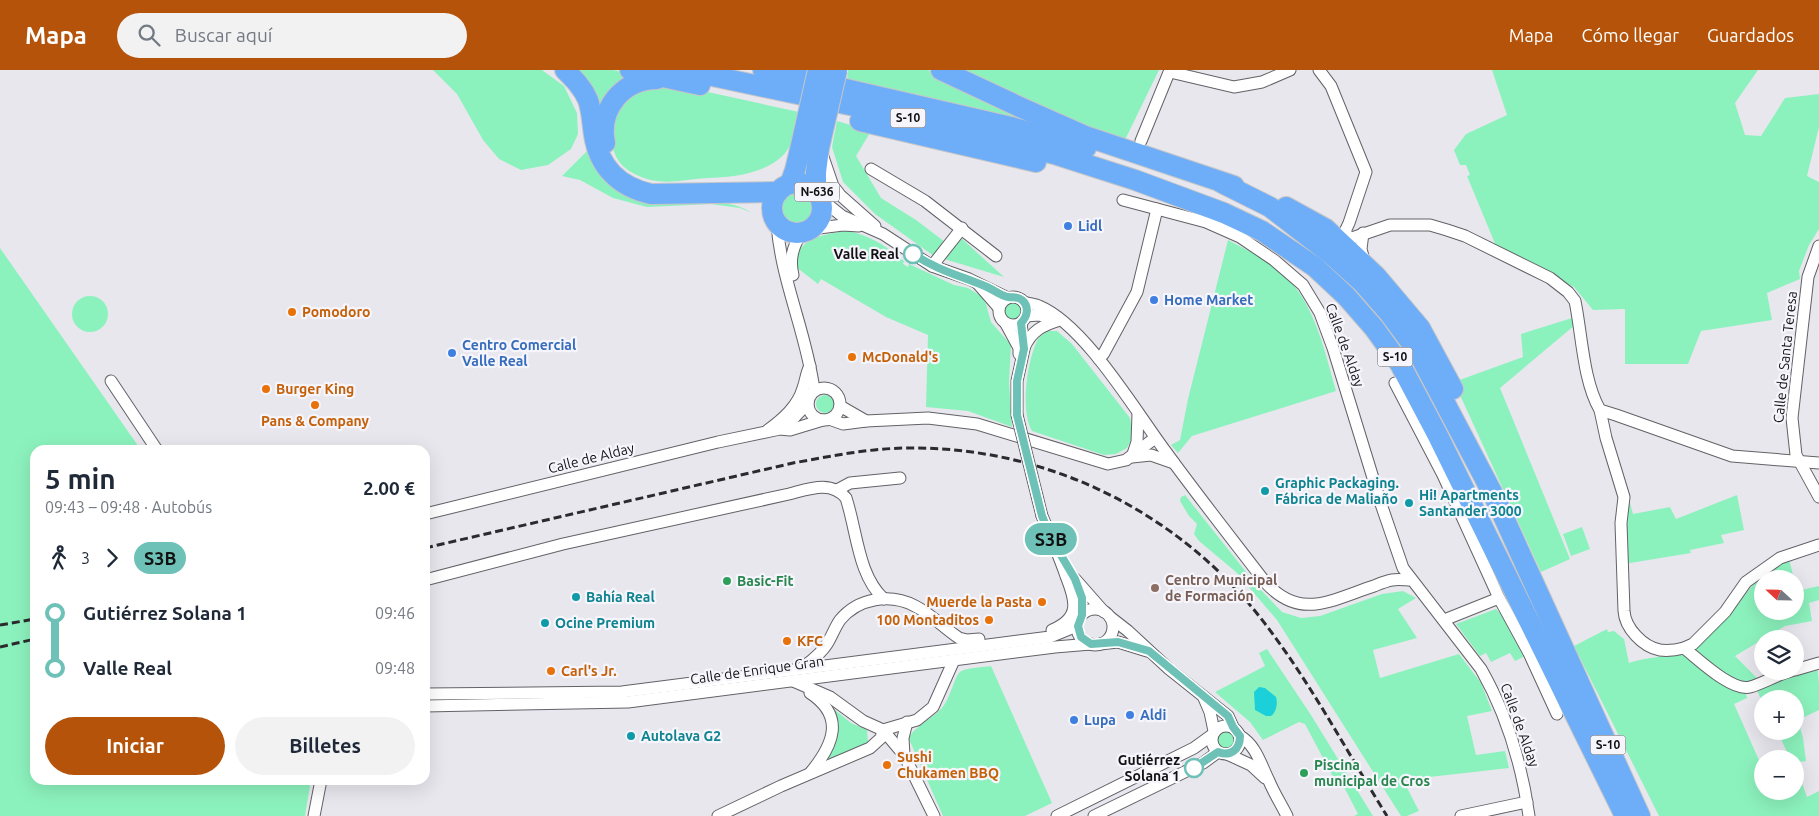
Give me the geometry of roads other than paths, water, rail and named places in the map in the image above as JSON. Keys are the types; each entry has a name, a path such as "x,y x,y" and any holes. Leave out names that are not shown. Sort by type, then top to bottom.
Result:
{"highway":[{"path":"565,70 580,87 588,102 600,158 613,175 625,184 641,192 651,194 712,193 784,188"},
{"path":"630,70 677,74"},
{"name":"S-10","path":"763,70 982,120 1058,140 1164,172 1255,206 1291,225 1332,255 1362,282 1390,314 1418,352 1494,496 1640,816"},
{"name":"N-636","path":"806,231 822,216 810,145 818,70"},
{"name":"N-636","path":"775,220 772,203 784,188 810,145 837,70"},
{"path":"941,70 1085,136 1273,200 1342,238 1365,266 1398,300 1424,335 1456,395 1494,496"},
{"path":"625,184 613,168 606,149 604,125 607,112 622,91 636,82 677,74"},
{"name":"S-10","path":"677,74 791,105 992,153 1103,177 1129,178 1224,213 1262,232 1315,267 1346,296 1374,328 1400,364 1433,425 1625,816"},
{"name":"N-636","path":"784,188 802,183 812,187 819,195"},
{"path":"1222,183 1270,207 1291,225"},
{"path":"712,193 747,203 775,220 790,233 806,231"},
{"path":"1579,680 1602,712 1655,816"},
{"path":"1586,736 1614,816"}],"street":[{"path":"1142,141 1170,71 1234,87 1262,82 1290,70"},
{"path":"1319,70 1331,86 1366,172 1342,238 1352,238 1390,225 1438,228 1465,236 1534,269 1562,286 1575,302 1589,384 1594,400 1600,410 1606,438 1624,498 1621,523 1624,620 1639,638 1659,650 1675,650 1693,644 1726,612 1746,582 1780,558 1819,545"},
{"path":"810,145 840,195 883,234"},
{"path":"872,169 924,201 962,228 996,256"},
{"path":"819,195 842,216 883,234 932,266 977,283 1008,298"},
{"name":"Calle de Alday","path":"1123,200 1206,222 1240,237 1291,273 1312,298 1320,313 1333,348 1403,568 1481,669 1493,691 1522,776 1529,816"},
{"path":"1099,358 1104,353 1137,292 1157,209"},
{"name":"Calle de Alday","path":"775,220 791,296 802,328"},
{"path":"806,231 843,225 868,227"},
{"path":"932,266 962,228"},
{"name":"Calle de Alday","path":"806,231 793,249 790,266 798,295 802,328 810,364 820,389"},
{"path":"1363,233 1361,249 1365,266"},
{"name":"Calle de Santa Teresa","path":"1819,246 1808,277 1792,418 1796,455 1819,497"},
{"path":"977,283 999,308"},
{"path":"1021,364 1018,348 1006,324 1000,317 1000,303 1008,298 1017,297 1024,302 1039,306 1060,320 1081,338 1099,358 1174,463 1265,582 1276,594 1284,599 1308,605 1337,598 1392,580 1411,580"},
{"path":"1024,302 1027,306 1024,320 1024,349"},
{"path":"1006,324 1014,326 1038,315 1060,320"},
{"path":"801,669 827,645 841,620 864,603 873,599 884,599 913,605 959,638 967,640 1052,630 1062,626 1072,616 1075,604 1073,594 1042,516 1017,415 1016,391 1027,341 1039,328 1060,320"},
{"name":"Calle de Alday","path":"765,432 791,410 803,389 810,364"},
{"path":"111,382 154,445"},
{"path":"1395,383 1442,475 1499,598 1529,653 1557,714"},
{"path":"820,389 835,391 840,401 836,414 826,420 818,419 810,413 808,403 808,398 820,389"},
{"name":"Calle de Alday","path":"780,429 790,422 808,403"},
{"path":"840,406 866,421"},
{"path":"1600,410 1732,456 1800,463 1819,463"},
{"path":"1132,457 1138,442 1138,414"},
{"name":"Calle de Alday","path":"430,513 765,432 780,429 790,430 826,420 843,424 928,418 977,424 1108,464 1117,463 1132,457 1151,455 1174,463"},
{"name":"Calle de Alday","path":"1132,457 1156,438"},
{"path":"837,490 850,483 900,478"},
{"path":"430,579 563,544 821,487 837,490 846,498 866,575 875,591 884,599"},
{"path":"1052,540 1075,579 1082,598 1080,620 1081,637 1095,644 1109,638 1112,633 1112,622 1107,614 1092,609 1080,620"},
{"path":"864,603 866,575"},
{"path":"1075,579 1107,614 1203,697 1228,716 1236,731 1239,746 1236,750 1223,753 1094,816"},
{"path":"1444,620 1499,598"},
{"name":"Calle de Enrique Gran","path":"430,694 622,692 1050,637 1080,620"},
{"name":"Calle de Enrique Gran","path":"430,706 628,702 1055,647 1118,642 1149,651"},
{"path":"1684,648 1727,681 1742,688 1750,687 1766,680"},
{"path":"883,730 916,720 933,707 954,660"},
{"path":"1804,667 1819,662"},
{"path":"792,680 830,697 863,721 883,730 901,751 934,816"},
{"path":"792,680 821,701 831,713 832,738 822,758 810,773"},
{"path":"1203,697 1210,712 1213,733 1212,744 1223,753 1251,765 1269,781"},
{"path":"901,751 907,722"},
{"path":"1057,816 1194,748 1224,725 1236,731 1245,739 1259,757 1287,816"},
{"path":"870,748 881,738 883,730"},
{"path":"718,816 810,773 870,748 886,746 901,751"},
{"path":"314,816 319,785"},
{"path":"1461,816 1527,802"}],"water":[{"path":"1259,687 1265,688 1276,697 1276,708 1271,716 1266,716 1255,710 1254,692"}],"railway":[{"path":"430,547 793,463 880,449 960,450 1008,459 1055,472 1101,490 1144,514 1184,542 1222,574 1274,635 1324,711 1387,816"},
{"path":"0,625 30,620"},
{"path":"0,647 30,640"}],"place":[{"name":"Lidl","path":"1068,226"},
{"name":"Valle Real","path":"913,254"},
{"name":"Home Market","path":"1154,300"},
{"name":"Pomodoro","path":"292,312"},
{"name":"Centro Comercial Valle Real","path":"452,353"},
{"name":"McDonald's","path":"852,357"},
{"name":"Burger King","path":"266,389"},
{"name":"Pans & Company","path":"315,405"},
{"name":"Graphic Packaging. Fábrica de Maliaño","path":"1265,491"},
{"name":"Hi! Apartments Santander 3000","path":"1409,503"},
{"name":"Basic-Fit","path":"727,581"},
{"name":"Centro Municipal de Formación","path":"1155,588"},
{"name":"Bahía Real","path":"576,597"},
{"name":"Muerde la Pasta","path":"1042,602"},
{"name":"100 Montaditos","path":"989,620"},
{"name":"Ocine Premium","path":"545,623"},
{"name":"KFC","path":"787,641"},
{"name":"Carl's Jr.","path":"551,671"},
{"name":"Aldi","path":"1130,715"},
{"name":"Lupa","path":"1074,720"},
{"name":"Autolava G2","path":"631,736"},
{"name":"Sushi Chukamen BBQ","path":"887,765"},
{"name":"Gutiérrez Solana 1","path":"1194,768"},
{"name":"Piscina municipal de Cros","path":"1304,773"}]}
